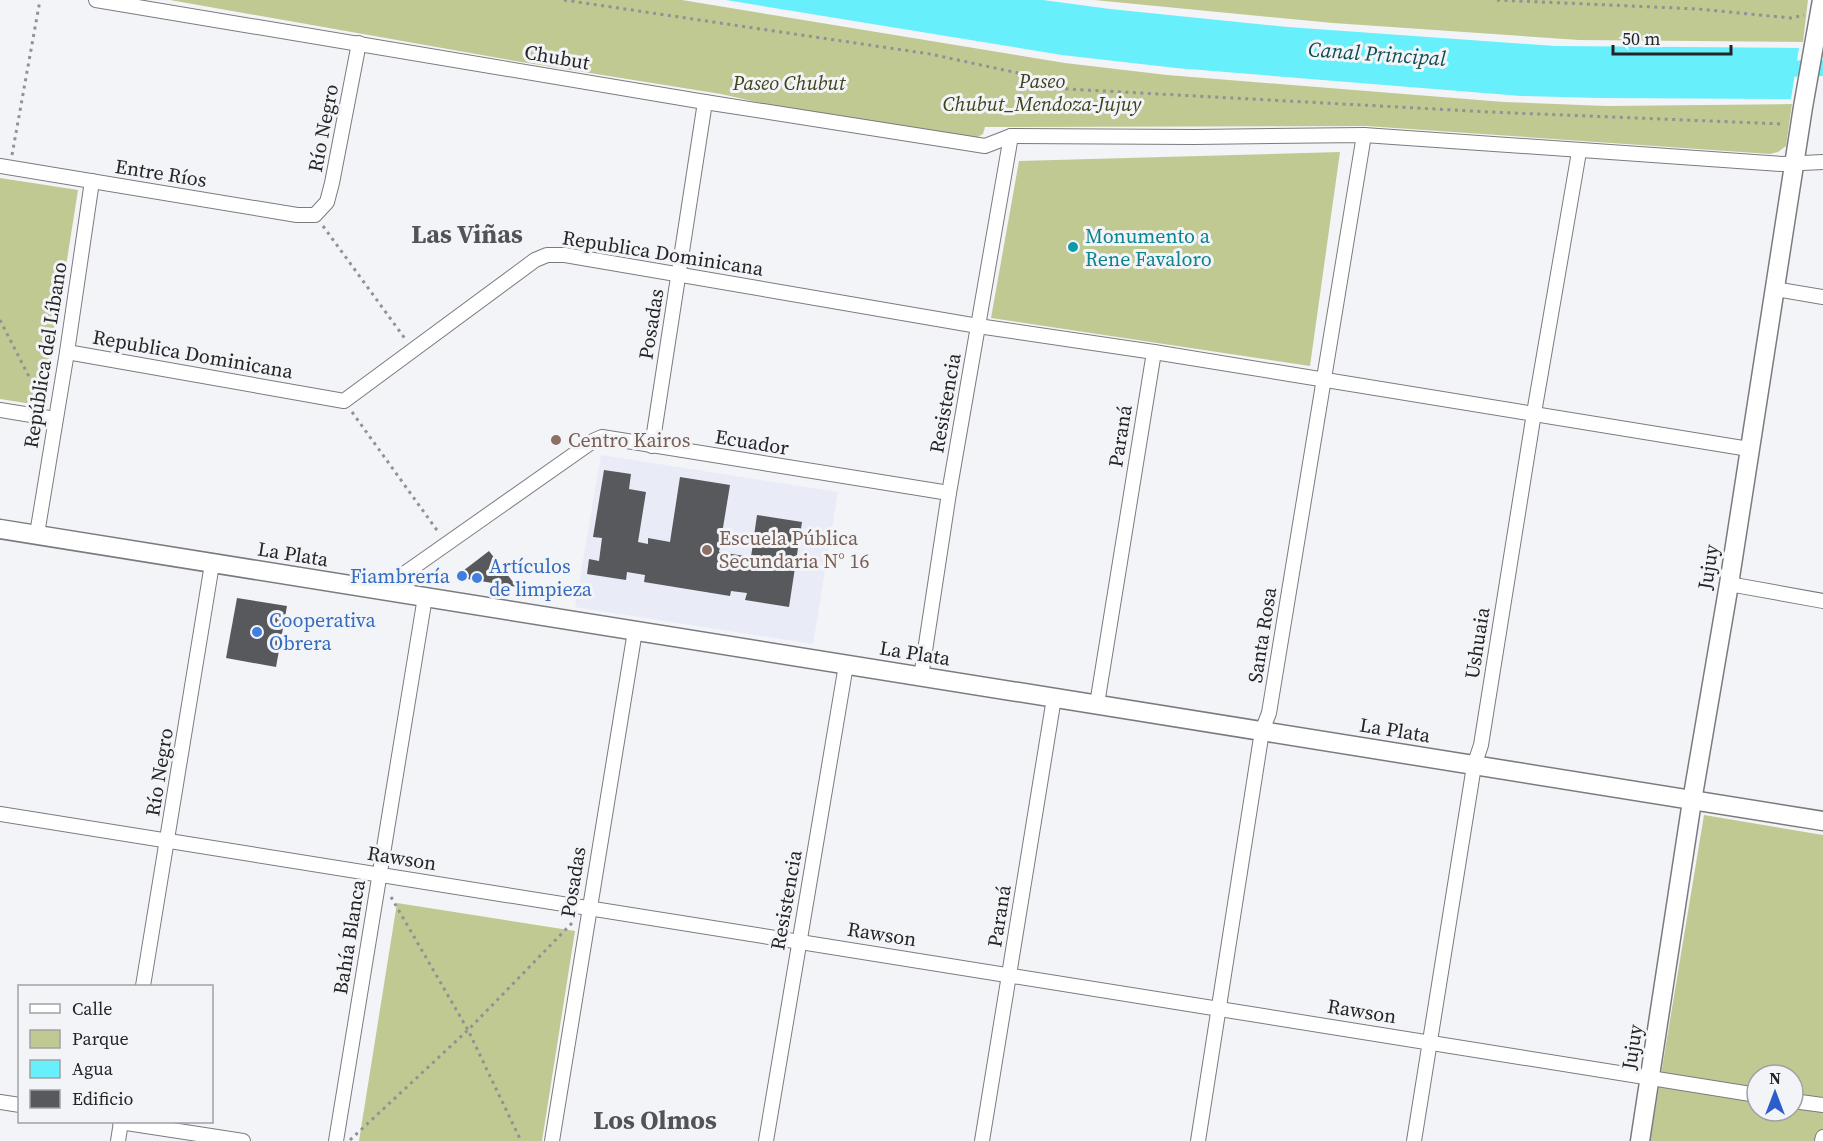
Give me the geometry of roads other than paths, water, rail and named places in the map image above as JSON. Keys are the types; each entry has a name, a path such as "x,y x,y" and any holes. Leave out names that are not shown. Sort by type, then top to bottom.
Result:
{"street":[{"name":"Chubut","path":"96,0 705,102 986,146 1011,136 1364,135 1579,152 1782,164 1823,162"},
{"name":"Jujuy","path":"1640,1141 1692,801 1729,584 1802,113 1821,5"},
{"name":"Río Negro","path":"315,215 327,201 332,183 359,43"},
{"name":"Posadas","path":"652,446 705,102"},
{"name":"Santa Rosa","path":"1198,1141 1262,731 1269,713 1364,135"},
{"name":"Resistencia","path":"921,677 949,493 1011,136"},
{"name":"Ushuaia","path":"1414,1141 1474,766 1481,745 1534,413 1579,152"},
{"name":"Entre Ríos","path":"5,167 297,215 315,215"},
{"name":"República del Líbano","path":"37,534 92,181"},
{"name":"Republica Dominicana","path":"67,352 344,401 535,260 547,255 565,255 978,326 1154,352 1749,449"},
{"path":"1775,289 1823,297"},
{"name":"Paraná","path":"1096,704 1154,352"},
{"path":"0,410 55,418"},
{"name":"Ecuador","path":"381,590 593,441 602,437 949,493"},
{"name":"La Plata","path":"1,533 37,534 212,564 1823,821"},
{"name":"Río Negro","path":"143,985 212,564"},
{"path":"1729,584 1823,601"},
{"name":"Bahía Blanca","path":"336,1141 425,597"},
{"name":"Posadas","path":"552,1141 588,907 635,631"},
{"name":"Resistencia","path":"766,1141 846,665"},
{"name":"Paraná","path":"982,1141 1054,698"},
{"name":"Rawson","path":"0,814 1745,1093"},
{"path":"0,1102 18,1105"},
{"path":"1805,1103 1823,1105"},
{"path":"118,1141 120,1123"},
{"path":"126,1123 243,1141"},
{"path":"1822,1141 1823,1137"}],"water":[{"path":"726,0 1043,0 1288,27 1555,46 1799,48 1791,99 1521,96 1176,68 1062,55"}],"waterway":[{"name":"Canal Principal","path":"1774,69 1823,68"}],"place":[{"name":"Monumento a Rene Favaloro","path":"1073,247"},
{"name":"Centro Kairos","path":"556,440"},
{"name":"Escuela Pública Secundaria N° 16","path":"707,550"},
{"name":"Fiambrería","path":"462,576"},
{"name":"Artículos de limpieza","path":"477,578"},
{"name":"Cooperativa Obrera","path":"257,632"}],"district":[{"name":"Las Viñas","path":"467,234"},
{"name":"Los Olmos","path":"655,1120"}],"park label":[{"name":"Paseo Chubut","path":"789,83"},
{"name":"Paseo Chubut_Mendoza-Jujuy","path":"1042,92"}]}
